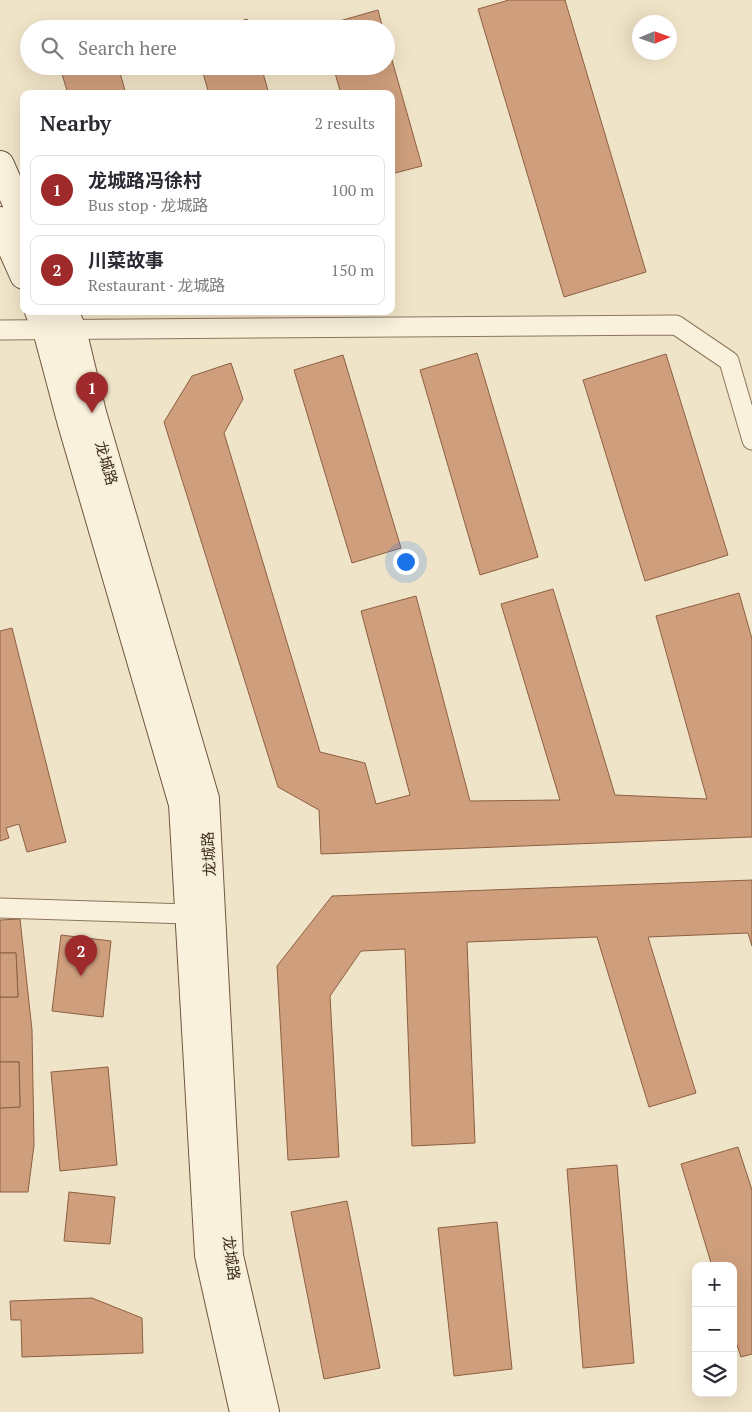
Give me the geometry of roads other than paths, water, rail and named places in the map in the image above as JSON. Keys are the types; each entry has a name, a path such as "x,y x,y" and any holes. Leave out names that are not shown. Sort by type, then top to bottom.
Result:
{"street":[{"path":"0,165 20,211"},
{"path":"0,221 20,266"},
{"path":"0,330 56,321 676,325 729,361 752,440"},
{"name":"龙城路","path":"56,321 182,804 210,1255 244,1412"},
{"name":"龙城路","path":"56,321 92,413 205,799 230,1256 266,1412"},
{"path":"0,908 188,914"}],"place":[{"name":"龙城路冯徐村","path":"92,413"},
{"name":"川菜故事","path":"81,976"}]}
